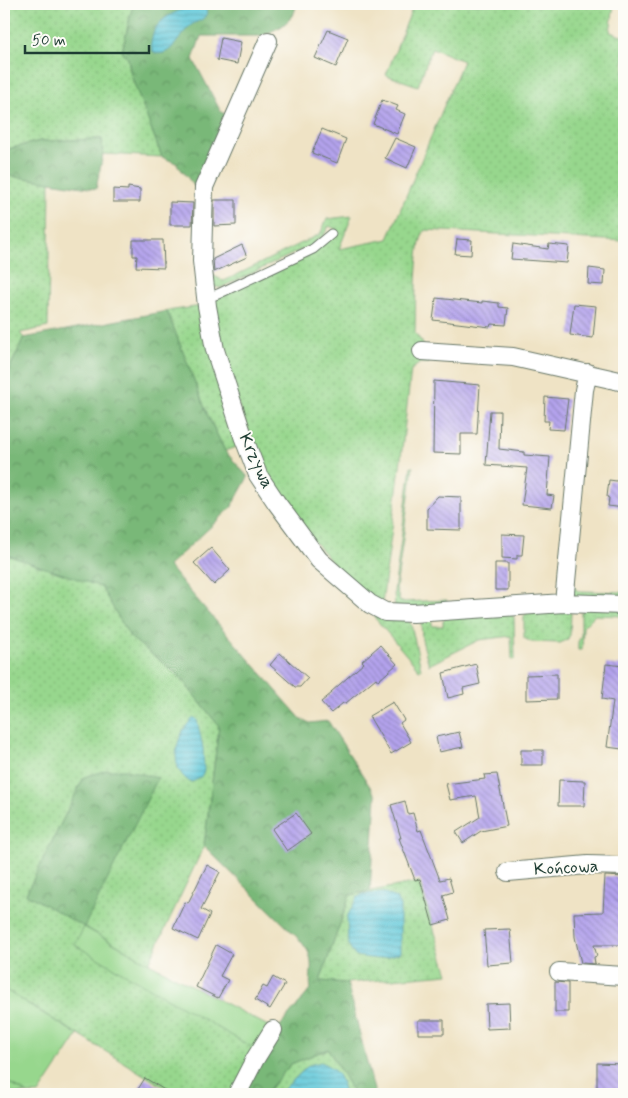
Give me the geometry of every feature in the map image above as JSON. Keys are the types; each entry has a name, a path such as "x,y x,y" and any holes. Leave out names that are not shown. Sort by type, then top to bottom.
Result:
{"street":[{"name":"Krzywa","path":"268,41 204,187 202,261 215,350 258,475 320,560 370,604 385,612 413,613 564,603 624,605"},
{"path":"422,351 513,357 624,382"},
{"path":"564,603 584,390 588,373"},
{"name":"Końcowa","path":"508,872 588,865 624,866"},
{"path":"559,972 624,976"},
{"path":"238,1094 255,1059 273,1030"}],"lane":[{"path":"206,298 313,249 331,234"}],"green space":[{"path":"4,4 133,4 122,51 128,58 131,75 162,157 103,154 102,139 40,141 4,150"},
{"path":"133,4 297,4 293,16 282,26 262,36 201,36 193,59 221,112 230,117 199,192 176,163 162,157 131,75 128,58 122,52"},
{"path":"414,4 614,4 610,32 624,37 624,241 425,230 421,237 417,263 415,333 422,342 429,363 420,363 411,370 382,604 347,580 275,496 225,371 212,300 326,243 336,229 329,226 324,235 312,245 220,288 212,286 205,267 208,195 210,274 224,281 320,234 327,219 352,216 339,249 388,239 463,61 432,48 418,86 386,75"},
{"path":"102,139 103,154 96,189 4,175 4,150 40,141"},
{"path":"4,175 50,181 48,327 20,333 24,338 4,380 4,361 9,350 4,332"},
{"path":"202,306 241,445 225,451 208,416 167,311"},
{"path":"167,311 208,416 225,451 248,477 231,508 168,566 301,719 310,723 328,721 376,796 370,891 350,895 320,981 347,983 375,1094 354,1094 328,1049 291,1064 265,1094 249,1094 242,1091 275,1032 311,989 311,962 307,950 295,935 204,846 219,726 178,675 130,637 101,587 4,554 4,380 24,338"},
{"path":"411,467 413,467 396,589 400,602 447,600 444,607 395,608 394,591"},
{"path":"4,554 101,586 130,637 178,675 219,726 204,846 149,963 85,927 255,1049 233,1094 175,1094 4,989","holes":["84,777 158,778 26,894"]},
{"path":"572,585 578,591 624,592 624,599 578,598 572,593"},
{"path":"565,607 571,613 570,635 567,640 560,643 531,642 524,638 524,616 529,610"},
{"path":"586,607 624,609 624,616 595,615 583,627 582,650 578,650 578,642 581,636 581,612"},
{"path":"508,612 514,617 515,659 512,660 511,636 479,640 429,665 422,640 421,623 426,618 432,622 432,626 443,626 443,621 448,616"},
{"path":"374,617 406,619 411,624 421,669 419,670"},
{"path":"107,770 126,770 158,778 84,927 26,894 84,777"},
{"path":"419,882 448,974 347,983 320,981 350,895"},
{"path":"84,927 270,1027 255,1049 75,945"},
{"path":"4,989 78,1035 39,1094 28,1094 4,1080"},
{"path":"328,1049 354,1094 345,1094 342,1082 309,1065 279,1094 265,1094 291,1064"},
{"path":"4,1080 28,1094 4,1094"}],"water":[{"path":"203,4 206,10 207,14 205,17 190,26 175,45 166,52 154,53 151,42 154,30 158,24 170,15"},
{"path":"195,718 203,748 204,771 202,776 190,782 178,768 176,751 186,726"},
{"path":"385,893 396,898 400,906 400,953 378,959 355,956 348,944 347,917 357,898 363,894"},
{"path":"321,1062 338,1074 345,1094 279,1094 309,1065"}],"building":[{"path":"328,30 348,38 336,67 315,58"},
{"path":"221,38 241,42 237,64 217,60"},
{"path":"382,100 398,106 396,110 405,114 397,134 373,124"},
{"path":"322,129 346,139 337,163 312,153"},
{"path":"395,138 416,147 407,168 385,158"},
{"path":"128,187 140,189 140,202 113,202 113,189 128,190"},
{"path":"214,200 236,200 236,225 214,226"},
{"path":"170,202 193,203 192,225 170,225"},
{"path":"457,239 472,240 471,255 455,254"},
{"path":"133,240 163,240 164,268 136,267 137,256 133,256"},
{"path":"513,244 548,249 549,244 569,246 567,263 511,259"},
{"path":"242,245 247,257 214,272 213,259"},
{"path":"589,268 605,270 604,285 588,284"},
{"path":"436,298 499,303 499,307 508,308 506,325 491,324 490,327 433,320"},
{"path":"574,304 596,306 593,338 570,335"},
{"path":"434,381 480,385 477,434 461,434 461,454 433,453"},
{"path":"545,397 568,399 564,430 548,429 549,421 544,421"},
{"path":"490,411 500,411 499,449 524,452 524,455 550,457 547,495 554,496 552,508 522,505 527,468 486,465"},
{"path":"609,480 624,482 624,508 608,506"},
{"path":"438,496 461,497 461,530 427,529 427,508"},
{"path":"502,534 524,535 522,555 517,555 517,559 502,558"},
{"path":"211,548 230,570 214,585 194,563"},
{"path":"495,563 508,563 508,590 495,590"},
{"path":"380,645 397,664 378,681 376,678 331,713 321,702 364,663 362,661"},
{"path":"280,653 308,678 300,687 295,687 270,665"},
{"path":"476,664 480,684 463,688 464,694 448,698 443,673"},
{"path":"606,664 624,666 624,730 622,749 607,747 613,701 602,699"},
{"path":"557,674 557,699 526,700 526,675"},
{"path":"393,702 404,720 400,723 411,742 391,754 369,716"},
{"path":"459,732 463,747 439,752 436,737"},
{"path":"521,750 543,750 543,765 521,765"},
{"path":"497,774 507,826 481,831 463,843 456,832 480,817 476,796 450,800 446,784 485,779 484,775"},
{"path":"559,780 585,781 584,806 558,806"},
{"path":"405,801 408,814 413,813 418,831 421,830 440,880 449,878 453,892 443,895 450,920 433,925 420,879 415,880 399,838 401,838 391,805"},
{"path":"296,813 311,834 287,851 272,829"},
{"path":"207,865 220,872 201,909 210,914 198,940 173,928 185,902 188,903"},
{"path":"605,876 624,877 624,945 594,945 597,956 594,957 595,964 581,963 575,937 574,913 603,912"},
{"path":"510,929 513,963 487,965 484,930"},
{"path":"216,945 232,954 220,976 228,980 218,998 196,987"},
{"path":"273,977 285,984 270,1009 255,1000 263,986 267,988"},
{"path":"555,982 568,983 568,1012 555,1012"},
{"path":"509,1003 510,1028 487,1029 486,1004"},
{"path":"418,1020 444,1020 444,1034 418,1034"},
{"path":"597,1063 623,1064 623,1094 597,1094"},
{"path":"145,1078 171,1094 135,1094"}]}
